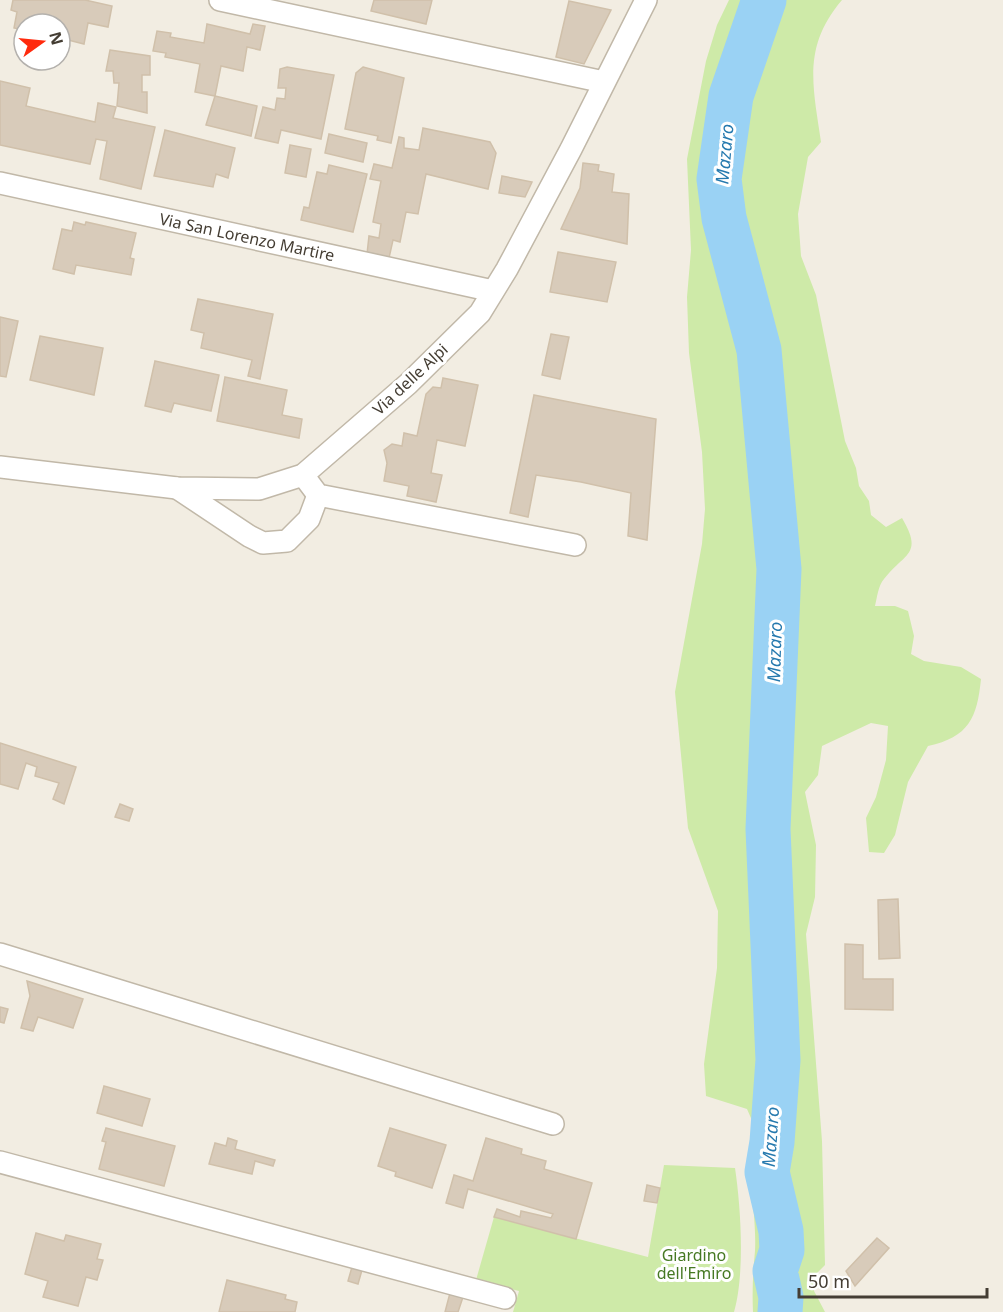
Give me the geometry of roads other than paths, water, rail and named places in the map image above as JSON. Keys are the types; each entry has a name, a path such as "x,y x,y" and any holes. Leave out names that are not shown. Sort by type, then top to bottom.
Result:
{"street":[{"path":"220,0 604,82"},
{"name":"Via delle Alpi","path":"0,467 177,488 259,489 303,475 416,376 480,314 571,149 646,0"},
{"name":"Via San Lorenzo Martire","path":"0,183 493,291"},
{"path":"303,475 318,495 574,545"},
{"path":"177,488 220,518 263,543 287,541 309,519 318,495"},
{"path":"0,954 553,1124"},
{"path":"0,1162 505,1298"}],"water":[{"name":"Mazaro","path":"772,1142 778,1163 774,1178 782,1198 788,1239 781,1271 790,1288 786,1312 773,1312 770,1256 775,1237 762,1171"}],"waterway":[{"name":"Mazaro","path":"764,0 731,96 719,179 724,218 759,350 779,569 768,829 778,1060 772,1142 767,1172 781,1231 782,1250 775,1271 781,1297 780,1312"}],"park label":[{"name":"Giardino dell'Emiro","path":"694,1264"}]}
